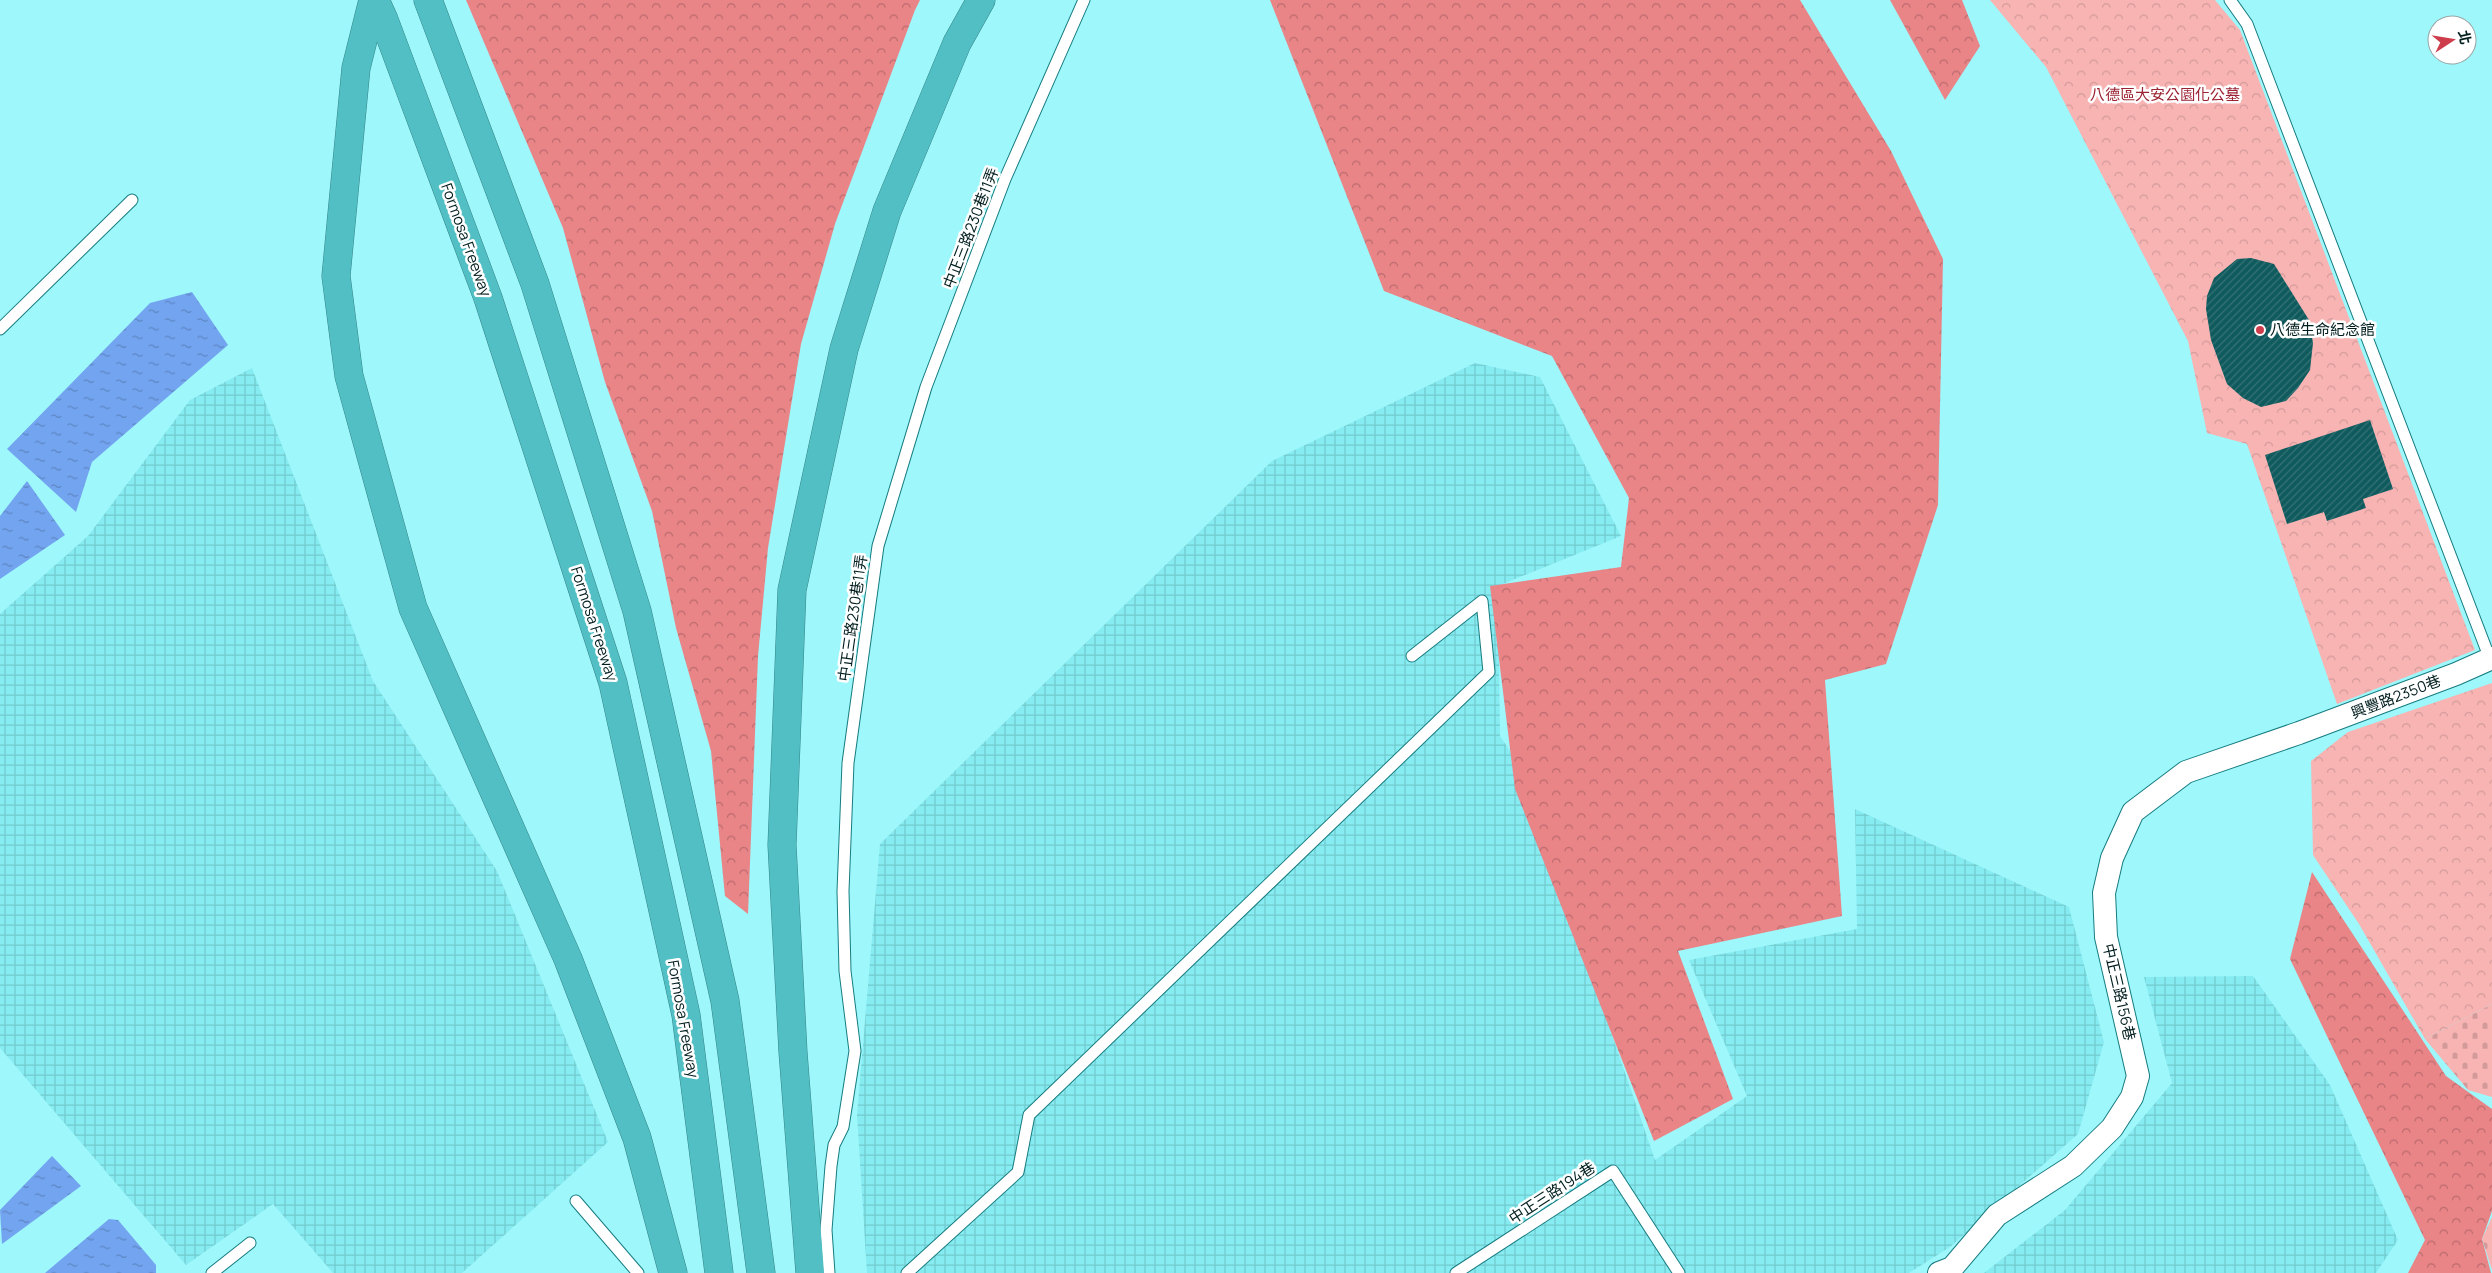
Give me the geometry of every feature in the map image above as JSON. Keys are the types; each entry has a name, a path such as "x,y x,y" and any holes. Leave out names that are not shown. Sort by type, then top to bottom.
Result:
{"highway":[{"path":"374,0 356,68 336,276 349,376 413,608 568,959 637,1138 673,1273"},
{"name":"Formosa Freeway","path":"374,0 384,20 488,298 614,684 686,1015 719,1273"},
{"path":"428,0 535,284 637,611 725,1001 762,1273"},
{"path":"810,1273 793,1052 782,845 792,590 844,349 887,210 957,43 981,0"}],"street":[{"name":"興豐路2350巷","path":"2299,733 2456,674 2491,658"},
{"name":"中正三路156巷","path":"1939,1273 1952,1268 1997,1215 2073,1166 2112,1128 2132,1097 2138,1076 2106,937 2104,893 2112,858 2133,812 2186,772 2299,733"}],"lane":[{"name":"中正三路230巷11弄","path":"829,1273 826,1230 831,1166 834,1145 843,1127 855,1051 845,971 843,891 848,763 878,546 929,378 1005,178 1084,0"},
{"path":"2230,0 2247,24 2491,658"},
{"path":"0,330 132,200"},
{"path":"907,1273 1018,1172 1028,1115 1489,672 1482,601 1412,656"},
{"name":"中正三路194巷","path":"1456,1273 1613,1171 1680,1273"},
{"path":"576,1201 638,1273"},
{"path":"212,1273 250,1243"}],"shaded area":[{"path":"1475,363 1540,377 1621,536 1498,586 1500,736 1576,851 1589,968 1655,1160 1747,1096 1689,960 1857,929 1855,809 2069,907 2104,1042 2078,1134 1950,1247 1909,1273 867,1273 857,1115 880,844 1272,461"},
{"path":"252,368 373,681 497,871 608,1142 462,1273 333,1273 273,1204 186,1265 0,1048 0,614 88,536 190,400"},
{"path":"2253,976 2330,1085 2398,1240 2376,1273 1984,1273 2065,1210 2172,1083 2144,977"}],"green space":[{"path":"466,0 920,0 835,224 801,344 768,548 758,656 748,914 725,896 711,751 676,628 652,511 605,382 563,228"},
{"path":"1270,0 1800,0 1891,151 1943,259 1938,505 1886,664 1825,680 1842,916 1678,951 1733,1099 1654,1141 1515,789 1490,586 1621,567 1629,498 1552,356 1384,291"},
{"path":"1890,0 1962,0 1980,46 1945,100"},
{"name":"八德區大安公園化公墓","path":"1990,0 2215,0 2240,30 2475,650 2337,704 2247,444 2207,433 2188,341 2046,67"},
{"path":"2492,683 2492,1004 2425,1039 2359,924 2313,855 2311,761 2348,732"},
{"path":"2312,872 2446,1076 2492,1109 2492,1211 2482,1239 2491,1273 2408,1273 2425,1240 2290,959"},
{"path":"2492,1004 2492,1097 2468,1090 2425,1039"},
{"path":"2492,1217 2492,1270 2482,1239"}],"water":[{"path":"192,292 228,345 92,462 76,512 7,449 150,303"},
{"path":"27,481 65,535 0,579 0,516"},
{"path":"52,1156 81,1186 2,1244 0,1210"},
{"path":"109,1219 118,1220 156,1265 156,1273 45,1273"}],"building":[{"name":"八德生命紀念館","path":"2251,258 2274,264 2309,320 2313,343 2310,370 2298,388 2286,401 2261,407 2243,398 2227,384 2211,340 2206,309 2207,296 2214,278 2237,259"},
{"path":"2370,420 2393,489 2363,499 2366,508 2327,521 2324,512 2287,524 2265,455"}],"place":[{"name":"八德生命紀念館","path":"2260,330"}]}
